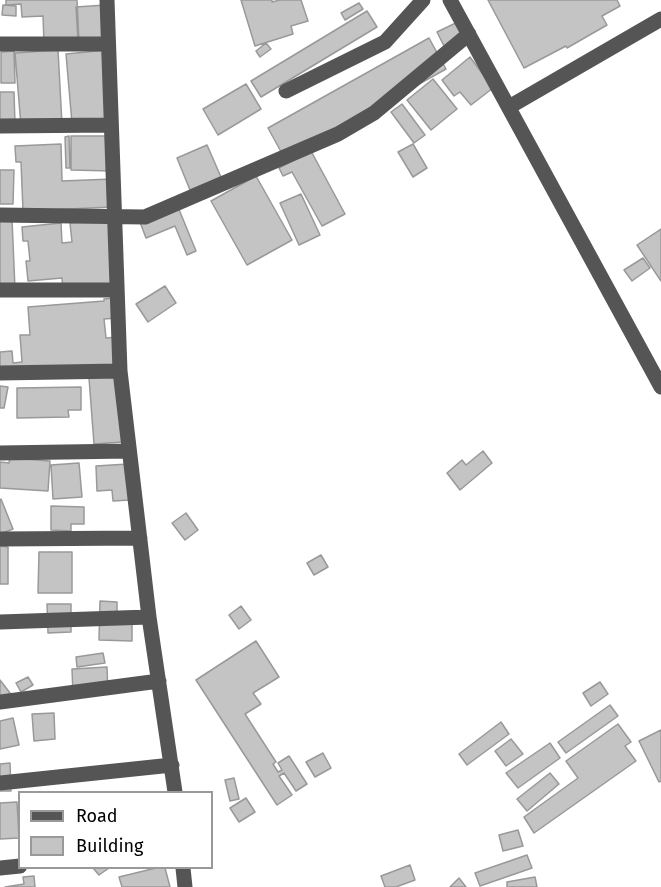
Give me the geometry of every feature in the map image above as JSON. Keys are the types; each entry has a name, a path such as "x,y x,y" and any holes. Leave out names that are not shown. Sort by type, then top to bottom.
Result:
{"street":[{"path":"107,0 120,371 149,617 175,791"},
{"path":"286,91 385,42 423,0"},
{"path":"450,0 661,387"},
{"path":"509,107 661,19"},
{"path":"0,215 145,217 338,134 375,113 469,34"},
{"path":"0,44 108,44"},
{"path":"0,126 111,125"},
{"path":"0,290 116,290"},
{"path":"0,373 120,371"},
{"path":"0,453 129,451"},
{"path":"0,539 140,538"},
{"path":"0,622 149,617"},
{"path":"0,702 159,681"},
{"path":"0,783 172,765"},
{"path":"0,868 18,866"},
{"path":"183,869 185,887"}],"building":[{"path":"6,0 77,0 79,42 44,43 43,16 22,17 21,4 6,5"},
{"path":"241,0 272,0 272,2 301,0 308,21 291,26 293,34 255,46"},
{"path":"488,0 617,0 620,6 602,16 607,25 567,48 566,46 524,68"},
{"path":"359,3 363,9 345,20 341,13"},
{"path":"3,5 16,6 16,16 2,15"},
{"path":"105,5 107,39 78,41 76,7"},
{"path":"367,11 377,27 261,97 251,81"},
{"path":"462,20 471,39 447,52 437,32"},
{"path":"429,38 446,69 285,159 268,128"},
{"path":"266,43 271,49 260,57 256,51"},
{"path":"58,50 62,124 21,126 15,53"},
{"path":"107,50 113,120 72,123 66,54"},
{"path":"14,51 15,83 1,83 1,52"},
{"path":"470,57 493,88 471,105 460,92 454,96 442,80"},
{"path":"433,79 457,109 431,130 407,100"},
{"path":"246,84 261,109 218,135 203,109"},
{"path":"0,92 14,92 15,125 0,125"},
{"path":"402,104 425,135 414,143 391,112"},
{"path":"69,136 70,168 66,168 65,137"},
{"path":"71,136 112,136 112,171 71,170"},
{"path":"61,144 62,181 112,179 113,207 23,211 21,162 16,162 15,146"},
{"path":"413,144 427,168 413,177 398,152"},
{"path":"207,145 221,177 190,190 177,158"},
{"path":"311,151 345,214 322,226 292,172 283,176 279,168"},
{"path":"0,170 14,170 13,204 0,204"},
{"path":"256,176 292,240 247,265 211,201"},
{"path":"301,194 320,235 299,245 280,203"},
{"path":"178,207 196,251 187,255 175,226 146,238 140,222"},
{"path":"12,219 15,289 0,290 0,220"},
{"path":"110,219 116,284 63,290 62,278 28,281 26,261 30,261 28,241 23,241 22,227 61,223 62,243 72,242 70,223"},
{"path":"661,229 661,281 637,245"},
{"path":"643,258 650,268 632,281 624,270"},
{"path":"165,286 176,303 148,322 136,304"},
{"path":"115,298 117,318 104,319 106,338 119,337 122,442 94,444 89,378 0,375 0,352 12,351 13,363 22,362 20,335 30,335 28,307 104,301 104,299"},
{"path":"0,386 8,387 4,408 0,408"},
{"path":"81,387 81,410 68,410 69,417 17,418 17,388"},
{"path":"483,451 492,463 460,490 447,473 462,460 466,465"},
{"path":"10,458 50,461 48,491 0,488 0,462 9,463"},
{"path":"79,463 82,497 53,499 51,465"},
{"path":"128,464 130,500 113,501 112,490 97,491 96,466"},
{"path":"0,500 13,529 0,534"},
{"path":"51,506 84,507 84,524 71,524 71,531 51,530"},
{"path":"186,513 198,530 185,540 172,523"},
{"path":"0,546 8,547 8,584 0,584"},
{"path":"39,552 72,552 72,593 38,593"},
{"path":"321,555 328,567 314,575 307,563"},
{"path":"100,601 117,602 117,618 132,619 132,641 99,640"},
{"path":"47,604 71,604 71,632 48,633"},
{"path":"241,606 251,620 239,629 229,615"},
{"path":"256,641 279,677 253,693 261,704 245,714 276,762 273,764 278,772 282,770 278,763 289,756 307,784 296,791 284,773 279,776 292,795 277,805 196,680"},
{"path":"103,653 105,663 77,667 76,657"},
{"path":"107,667 108,693 73,695 72,669"},
{"path":"28,677 33,685 21,692 16,683"},
{"path":"0,680 10,693 0,702"},
{"path":"600,682 608,694 591,706 583,693"},
{"path":"610,705 618,716 566,753 558,742"},
{"path":"54,713 55,739 34,741 32,714"},
{"path":"13,718 19,745 0,749 0,721"},
{"path":"501,722 509,734 467,765 459,754"},
{"path":"618,724 631,742 625,746 636,761 534,833 524,817 578,778 566,761"},
{"path":"661,730 661,781 659,782 639,741"},
{"path":"511,739 523,754 506,766 495,751"},
{"path":"550,743 560,758 518,788 506,773"},
{"path":"323,753 331,768 315,777 306,762"},
{"path":"10,763 11,791 0,791 0,764"},
{"path":"550,773 559,784 527,811 517,799"},
{"path":"234,778 239,799 230,801 225,780"},
{"path":"246,798 255,812 239,822 230,808"},
{"path":"17,802 18,838 0,839 0,803"},
{"path":"518,830 523,846 503,851 499,835"},
{"path":"527,855 532,868 480,886 475,873"},
{"path":"410,865 415,880 396,887 385,887 381,876"},
{"path":"94,869 108,869 99,875"},
{"path":"152,869 165,869 170,887 122,887 119,877"},
{"path":"34,876 35,887 5,887 24,884 23,877"},
{"path":"535,877 537,887 507,887 507,882"},
{"path":"459,878 466,887 450,887"}]}
